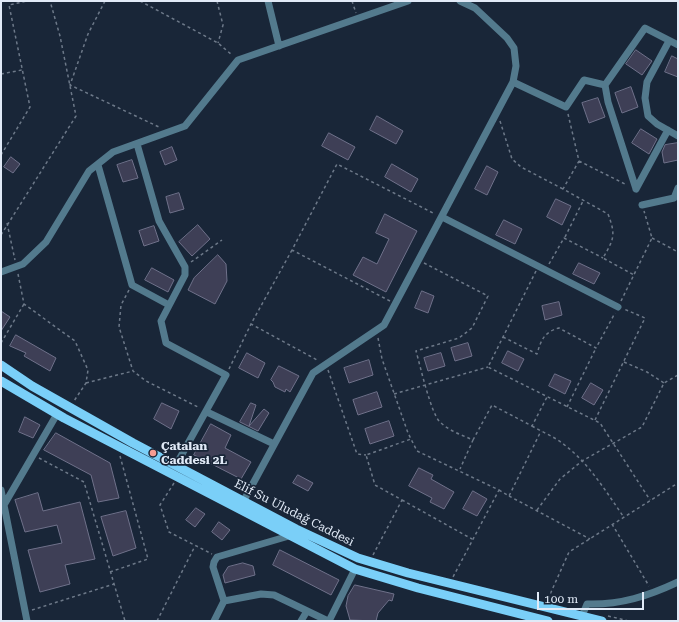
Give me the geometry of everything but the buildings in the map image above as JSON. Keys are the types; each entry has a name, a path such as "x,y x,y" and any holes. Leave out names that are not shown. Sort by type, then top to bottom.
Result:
{"main road":[{"name":"Elif Su Uludağ Caddesi","path":"1,365 32,386 69,407 243,502 358,558 450,583 602,621"},
{"name":"Elif Su Uludağ Caddesi","path":"1,381 57,414 355,569 418,588 548,621"}],"street":[{"path":"268,1 279,46"},
{"path":"1,272 23,264 46,242 90,171 113,152 185,126 238,60 408,1"},
{"path":"243,502 313,373 384,325 513,82 516,66 514,48 507,38 475,8 460,1"},
{"path":"636,189 608,102 605,85 645,28 678,45"},
{"path":"669,41 647,82 645,98 648,116 678,136"},
{"path":"513,82 566,107 584,80 605,85"},
{"path":"636,189 668,130"},
{"path":"136,144 159,221 185,267 185,275 161,321 166,343 226,375 207,412 176,465"},
{"path":"98,164 132,285 170,305"},
{"path":"642,205 674,198 678,188"},
{"path":"442,218 618,307"},
{"path":"207,412 274,444"},
{"path":"4,505 57,414"},
{"path":"1,490 27,621"},
{"path":"214,621 224,601 213,567 217,557 289,536"},
{"path":"224,601 261,594 274,595 329,621 355,569"},
{"path":"582,616 587,604 628,601 653,594 678,582"},
{"path":"301,621 307,610"}],"path":[{"path":"1,155 30,107 9,5 26,1"},
{"path":"1,235 7,223 76,116 50,1"},
{"path":"70,85 88,34 105,1"},
{"path":"140,1 218,43 238,60"},
{"path":"217,1 223,26 218,43"},
{"path":"352,1 357,19"},
{"path":"1,74 22,70"},
{"path":"70,85 169,133"},
{"path":"563,189 579,161 566,107"},
{"path":"498,111 512,158 521,168 608,214 614,230 613,241 603,258"},
{"path":"579,161 636,189"},
{"path":"226,375 251,324 337,164 442,218"},
{"path":"546,270 583,202"},
{"path":"567,407 652,238 642,205"},
{"path":"7,223 24,304 75,341 88,370 86,383 69,407"},
{"path":"564,238 634,275"},
{"path":"652,238 678,252"},
{"path":"185,267 222,240"},
{"path":"292,250 396,304"},
{"path":"419,261 488,296 472,328 459,338 416,351 439,422 455,432 473,440"},
{"path":"488,367 538,266"},
{"path":"132,285 121,305 119,327 133,372 146,381 207,412"},
{"path":"1,343 24,304"},
{"path":"595,420 645,318 618,307"},
{"path":"251,324 326,364 357,454 366,456 411,439"},
{"path":"503,338 537,354 542,338 550,330 559,328 596,348"},
{"path":"376,330 382,359 394,394 411,439 418,451 460,470 590,539"},
{"path":"624,362 647,372 664,383"},
{"path":"394,394 488,367 600,423 614,442 650,500"},
{"path":"86,383 133,372"},
{"path":"537,510 560,479 582,461 642,427 664,383 678,375"},
{"path":"532,426 547,397"},
{"path":"460,470 473,440 492,405 562,442 597,478 623,517"},
{"path":"509,496 541,431"},
{"path":"110,572 148,559 117,445"},
{"path":"33,455 84,482 125,621"},
{"path":"366,456 375,485 473,540"},
{"path":"177,477 160,505 169,532 217,557"},
{"path":"545,607 569,552 678,483"},
{"path":"450,583 499,490"},
{"path":"370,562 402,500"},
{"path":"612,524 653,594"},
{"path":"157,621 195,545"},
{"path":"25,613 114,584"}],"place":[{"name":"Çatalan Caddesi 2L","path":"153,453"}]}
